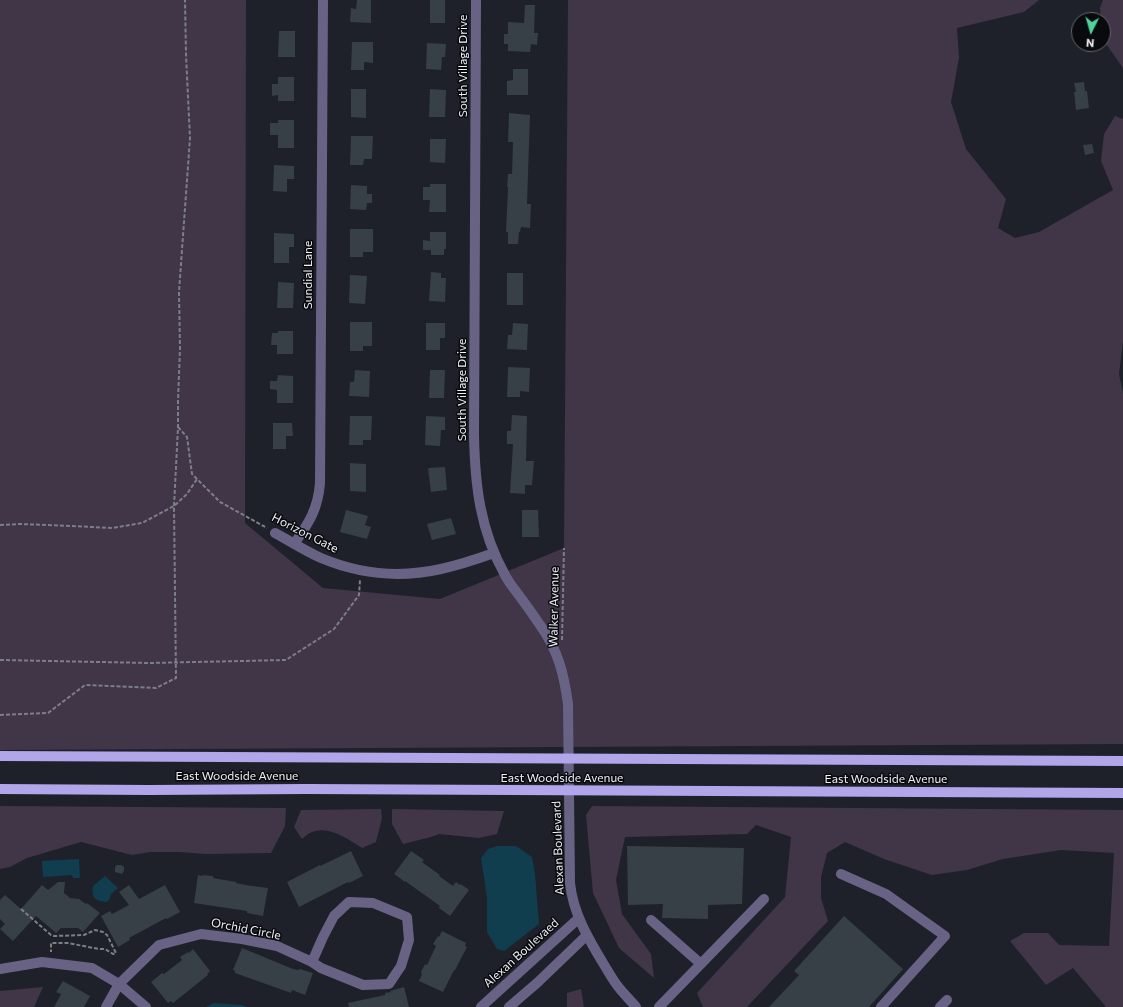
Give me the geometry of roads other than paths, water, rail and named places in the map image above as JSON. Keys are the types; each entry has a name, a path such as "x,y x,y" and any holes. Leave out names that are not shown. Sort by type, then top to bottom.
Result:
{"main road":[{"name":"East Woodside Avenue","path":"0,756 1123,761"},
{"name":"East Woodside Avenue","path":"0,789 1123,793"}],"street":[{"name":"Sundial Lane","path":"294,544 316,508 320,483 323,0"},
{"name":"South Village Drive","path":"476,0 475,458 478,492 481,512 494,553 506,577 541,626 562,667 568,704 569,758"},
{"name":"Horizon Gate","path":"276,532 320,558 340,565 378,573 402,575 424,572 460,564 494,553"},
{"name":"Alexan Boulevard","path":"569,758 570,883 573,901 587,935 619,988 636,1007"},
{"path":"841,874 886,894 945,936 881,1007"},
{"path":"659,1007 764,899"},
{"name":"Orchid Circle","path":"106,1007 119,984 159,944 201,934 242,939 277,946 312,962 321,968 363,985 389,984 401,966 409,940 407,917 373,903 349,902 334,916 312,962"},
{"name":"Alexan Boulevaed","path":"481,1007 579,918"},
{"path":"651,920 701,964"},
{"path":"509,1007 537,983 587,935"},
{"path":"0,969 42,962 92,968 119,984 146,1007"}],"water":[{"path":"497,846 516,846 532,857 535,874 539,924 504,951 497,949 487,932 487,898 481,858 488,849"},
{"path":"79,859 80,878 73,878 72,875 43,877 42,861"},
{"path":"105,876 118,888 111,894 107,902 97,900 93,894 93,886"},
{"path":"214,1003 241,1005 248,1007 206,1007"}]}
